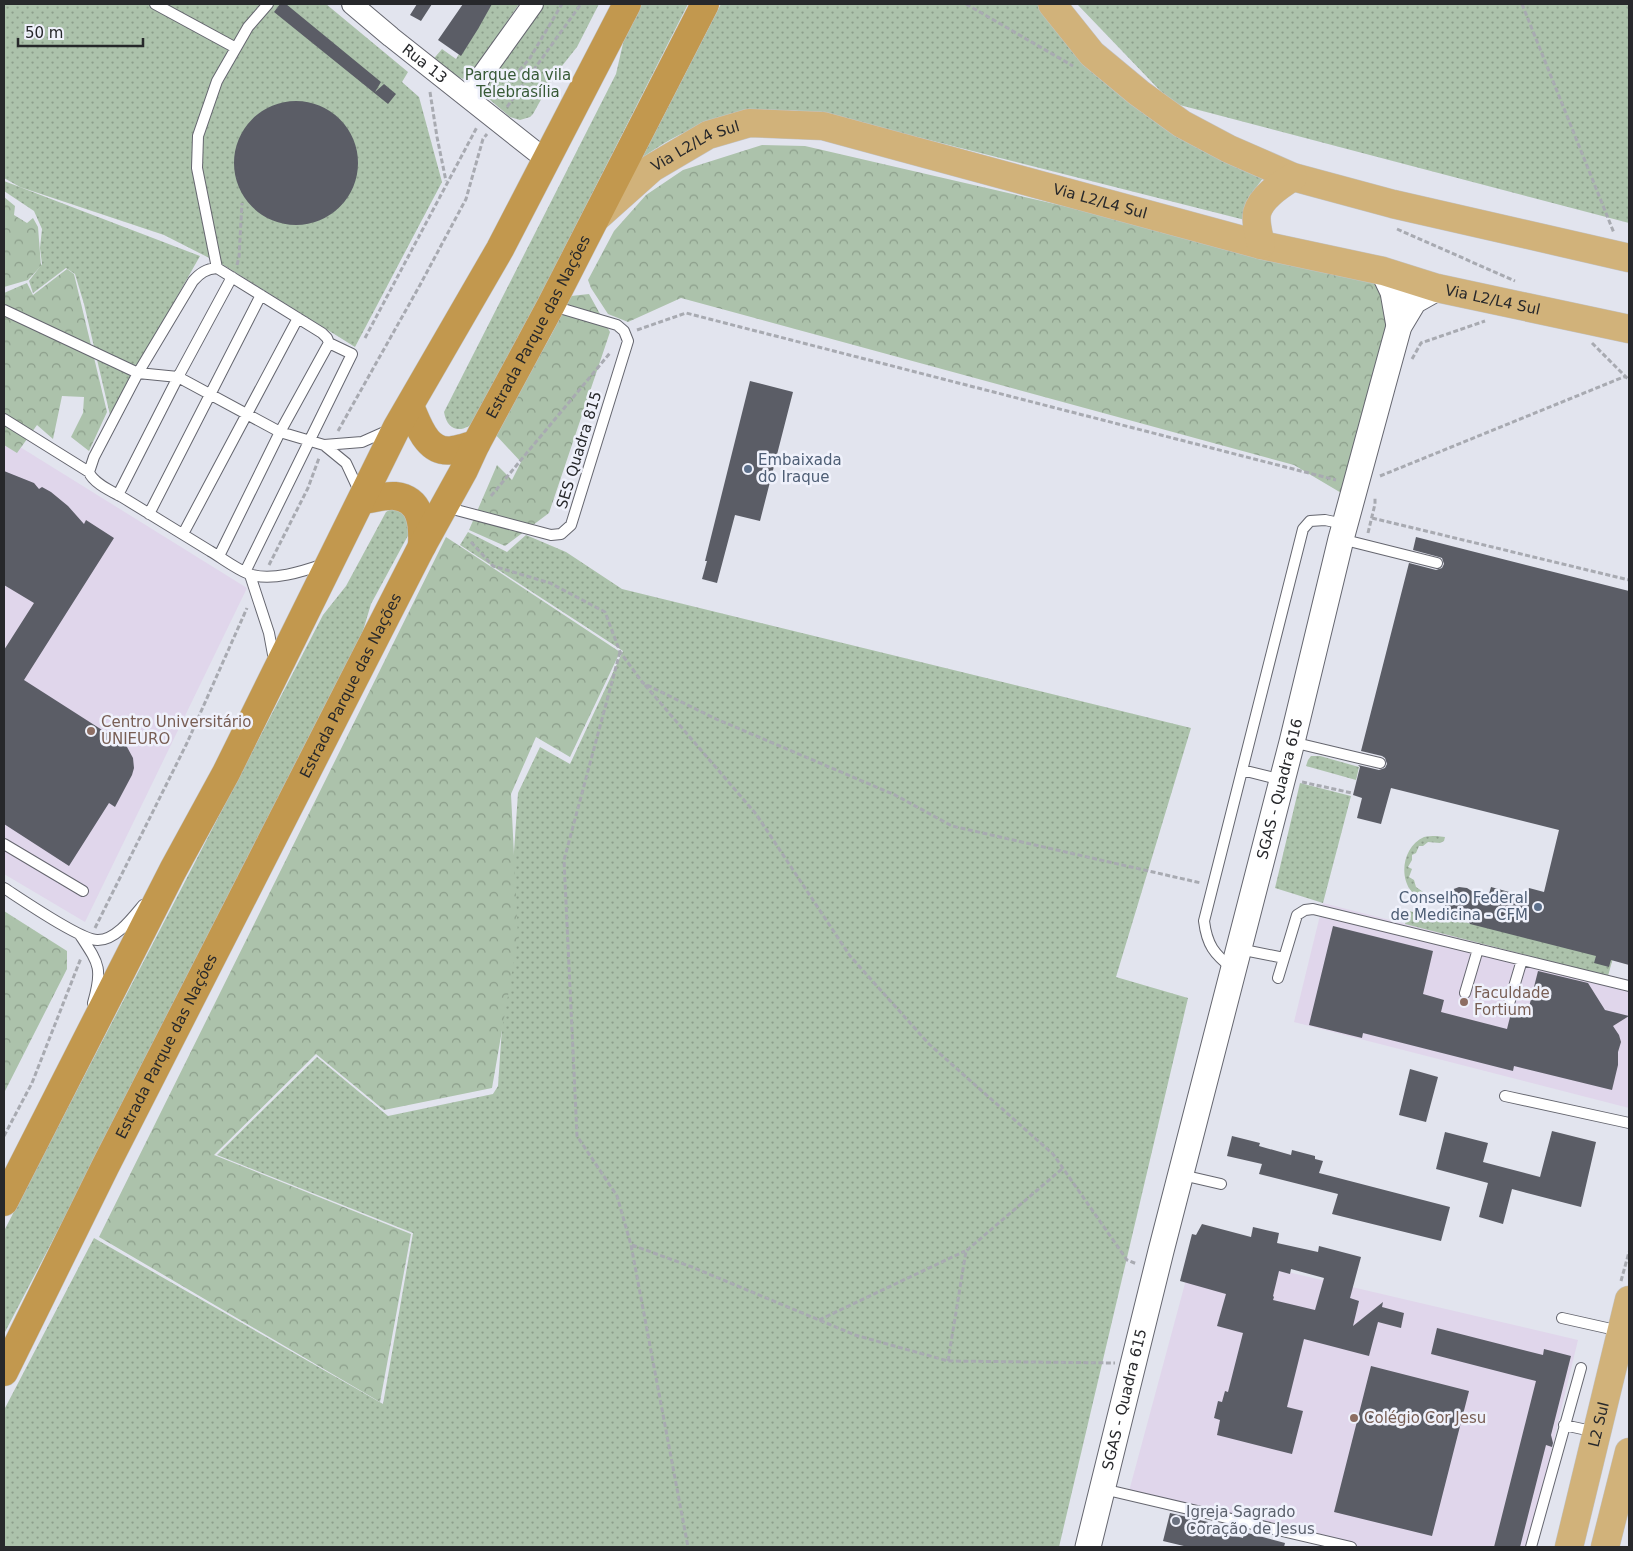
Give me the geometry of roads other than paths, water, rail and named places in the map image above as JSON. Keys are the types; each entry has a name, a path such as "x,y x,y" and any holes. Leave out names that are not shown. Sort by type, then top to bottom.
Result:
{"highway":[{"path":"4,1202 77,1055 173,870 226,773 404,416 500,249 627,4"},
{"name":"Estrada Parque das Nações","path":"4,1372 105,1167 422,546 464,470 705,4"},
{"path":"404,416 426,439 438,448 447,451 476,444"},
{"path":"362,500 394,496 408,501 418,511 423,528 422,546"}],"main road":[{"path":"1052,4 1092,54 1146,98 1182,124 1229,149 1293,178 1393,204 1626,258"},
{"name":"Via L2/L4 Sul","path":"595,219 652,168 708,135 749,123 823,126 1261,245 1383,271 1437,288 1629,329"},
{"path":"1261,245 1257,227 1257,212 1266,198 1276,188 1293,178"},
{"name":"L2 Sul","path":"1569,1547 1629,1300"},
{"path":"1605,1547 1629,1452"}],"street":[{"name":"Rua 13","path":"352,4 545,160"},
{"path":"466,96 533,4"},
{"name":"SGAS - Quadra 616","path":"1383,271 1394,292 1400,326"},
{"name":"SGAS - Quadra 616","path":"1158,1261 1236,959 1291,780 1292,742 1365,488 1400,326 1414,300 1437,288"},
{"name":"SGAS - Quadra 615","path":"1088,1547 1158,1261"}],"lane":[{"path":"155,4 236,48"},
{"path":"217,268 197,168 198,136 217,81 248,27 268,4"},
{"path":"276,672 269,633 248,573 309,440 352,354 329,343 322,333 217,268 208,268 193,281 138,372 94,457 89,472 91,478 248,573 283,576 332,561"},
{"path":"118,495 178,376 232,277"},
{"path":"149,514 261,295"},
{"name":"SES Quadra 815","path":"444,507 551,535 561,534 571,525 628,342 626,334 617,325 550,305"},
{"path":"4,310 138,372 178,376 280,432 324,445 346,463 362,500"},
{"path":"183,534 298,318"},
{"path":"219,556 280,432 329,343"},
{"path":"324,445 362,442 404,416"},
{"path":"4,419 89,472"},
{"path":"1284,958 1236,959 1216,955 1206,937 1204,921 1303,529 1310,521 1325,520 1354,528 1437,563"},
{"path":"1292,742 1380,763"},
{"path":"1242,770 1291,780"},
{"path":"4,844 82,891"},
{"path":"4,888 80,935 99,940 114,935 129,922 173,870"},
{"path":"1278,978 1297,915 1306,910 1313,909 1629,986"},
{"path":"77,1055 98,986 99,972 96,959 80,935"},
{"path":"1465,994 1478,949"},
{"path":"1508,1007 1522,960"},
{"path":"1504,1096 1629,1123"},
{"path":"1180,1175 1221,1184"},
{"path":"1562,1318 1621,1332"},
{"path":"1531,1547 1581,1368"},
{"path":"1564,1424 1597,1433"},
{"path":"1103,1489 1351,1547"}],"place":[{"name":"Embaixada do Iraque","path":"748,469"},
{"name":"Centro Universitário UNIEURO","path":"91,731"},
{"name":"Conselho Federal de Medicina - CFM","path":"1538,907"},
{"name":"Faculdade Fortium","path":"1464,1002"},
{"name":"Colégio Cor Jesu","path":"1354,1418"},
{"name":"Igreja Sagrado Coração de Jesus","path":"1176,1521"}],"park label":[{"name":"Parque da vila Telebrasília","path":"518,84"}]}
